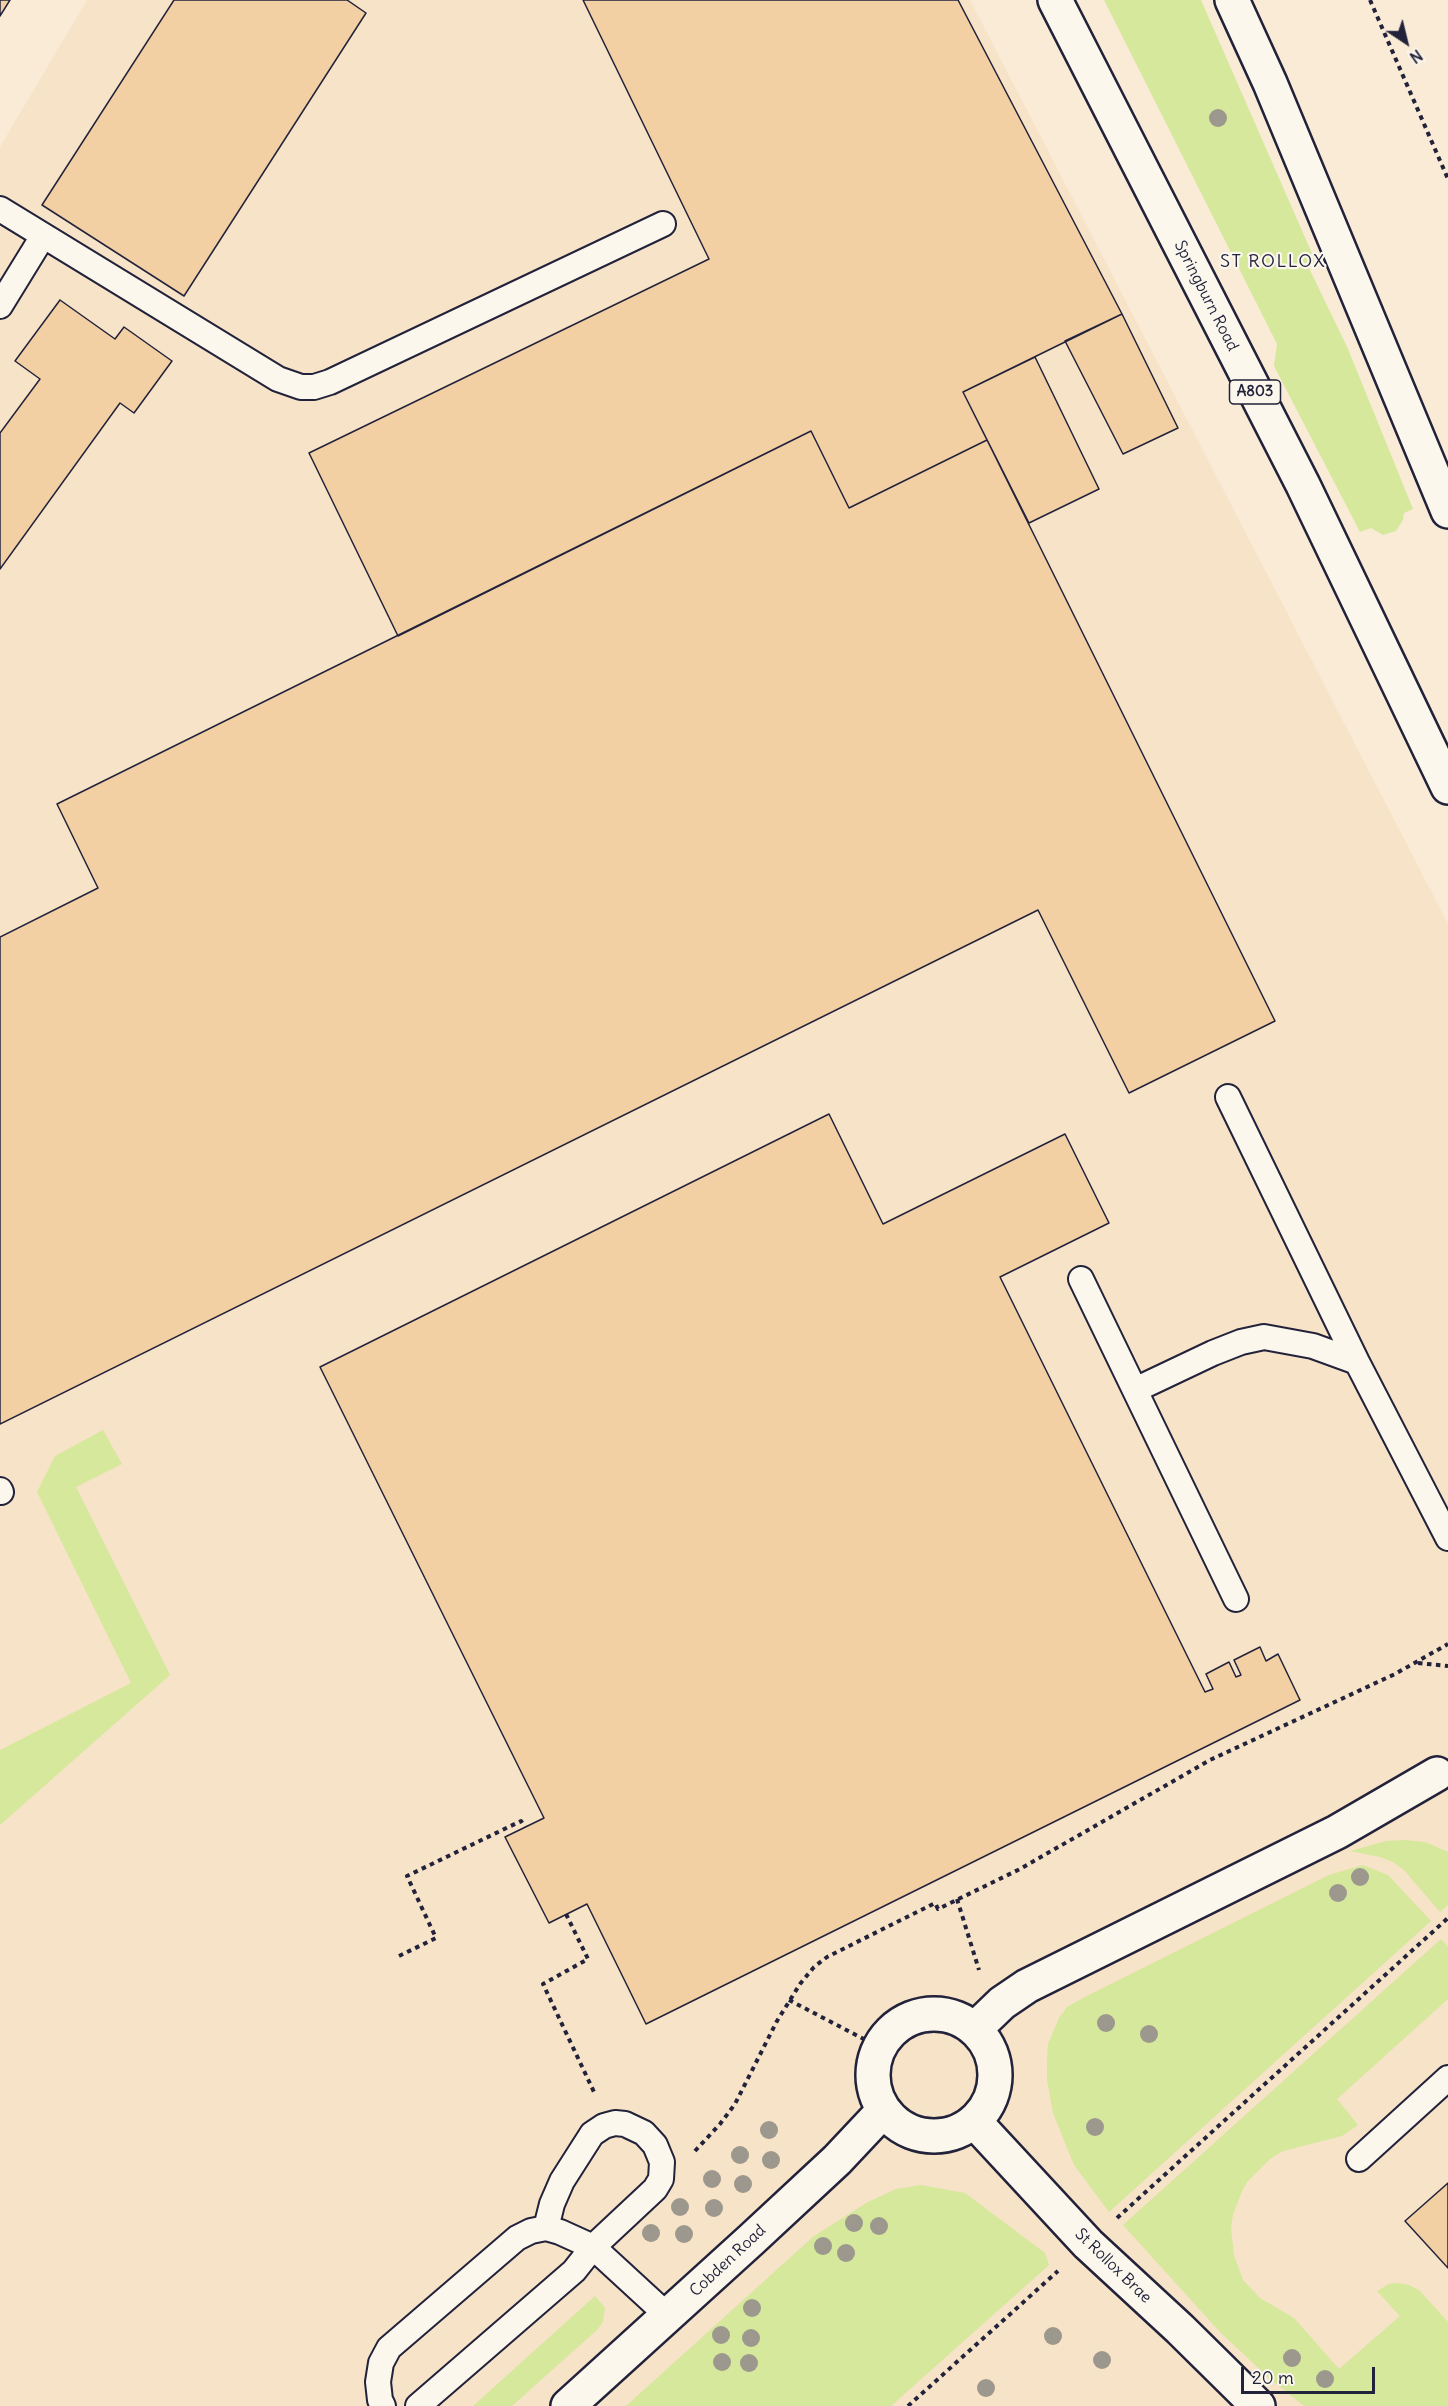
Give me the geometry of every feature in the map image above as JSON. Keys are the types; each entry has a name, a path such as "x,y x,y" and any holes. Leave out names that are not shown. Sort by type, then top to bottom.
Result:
{"street":[{"name":"Springburn Road","path":"1055,0 1303,485 1448,787"},
{"path":"1232,0 1270,83 1448,511"},
{"path":"984,2021 985,2040 995,2068 995,2083 984,2110 961,2130 946,2135 930,2136 915,2133 900,2126 884,2110 875,2091 872,2076 879,2047 900,2023 923,2015 947,2014 962,2020 984,2021 1002,2003 1027,1986 1337,1832 1444,1776"},
{"name":"Cobden Road","path":"568,2406 837,2160 884,2110"},
{"name":"St Rollox Brae","path":"974,2121 1088,2244 1180,2329 1258,2406"}],"lane":[{"path":"0,209 278,379 301,387 314,387 330,382 663,225"},
{"path":"0,306 44,236"},
{"path":"1228,1097 1357,1362 1448,1538"},
{"path":"1081,1279 1236,1599"},
{"path":"1135,1390 1213,1353 1240,1342 1264,1337 1313,1346 1357,1362"},
{"path":"1359,2159 1448,2078"},
{"path":"418,2406 574,2271 593,2247 655,2190 661,2179 662,2162 655,2145 644,2133 615,2123 592,2134 574,2160 555,2195 546,2228"},
{"path":"383,2406 378,2382 381,2363 389,2348 517,2238 531,2231 546,2228 576,2238 593,2247 669,2316"}],"path":[{"path":"1370,0 1448,179"},
{"path":"655,2190 708,2138 730,2110 789,2000 814,1967 827,1957 935,1903 938,1908 1020,1869 1210,1760 1417,1662 1448,1644"},
{"path":"1417,1662 1448,1666"},
{"path":"399,1956 436,1938 407,1876 521,1821 525,1827"},
{"path":"957,1899 984,2021"},
{"path":"566,1914 588,1959 543,1984 610,2125"},
{"path":"908,2406 1448,1918"},
{"path":"789,2000 879,2047"}],"shaded area":[{"path":"87,0 970,0 1448,924 1448,2406 0,2406 0,147"}],"green space":[{"path":"1104,0 1201,0 1314,258 1314,264 1308,266 1348,349 1413,509 1404,513 1403,520 1396,531 1383,535 1371,528 1360,532 1274,366 1277,344"},
{"path":"103,1430 122,1464 76,1487 170,1675 0,1825 0,1750 131,1683 37,1492 55,1456"},
{"path":"1386,1841 1425,1842 1448,1852 1448,1905 1440,1912 1404,1870 1393,1862 1350,1851"},
{"path":"1363,1865 1388,1875 1431,1921 1109,2212 1074,2165 1053,2113 1047,2080 1048,2044 1059,2018 1067,2007 1329,1875"},
{"path":"1441,1939 1448,1947 1448,1999 1337,2099 1358,2125 1342,2136 1283,2151 1270,2159 1247,2182 1233,2214 1231,2228 1234,2256 1243,2280 1260,2298 1294,2318 1339,2369 1400,2316 1377,2291 1389,2284 1398,2283 1419,2290 1448,2322 1448,2406 1304,2406 1269,2378 1220,2332 1123,2225"},
{"path":"921,2185 965,2193 1045,2253 1049,2265 891,2406 626,2406 814,2236 868,2202 896,2189"},
{"path":"595,2296 605,2308 603,2321 598,2329 512,2406 473,2406"}],"building":[{"path":"0,0 10,0 0,16"},
{"path":"174,0 347,0 366,13 184,296 42,205"},
{"path":"583,0 958,0 1122,314 963,392 987,440 849,508 811,431 398,636 309,453 709,259"},
{"path":"60,300 115,339 124,327 172,361 134,413 120,403 0,569 0,433 40,379 15,361"},
{"path":"1122,314 1178,428 1123,454 1065,341"},
{"path":"1035,357 1099,489 1029,523 963,392"},
{"path":"811,431 849,508 987,440 1275,1021 1129,1093 1038,910 0,1424 0,937 98,888 57,804"},
{"path":"829,1114 883,1224 1065,1134 1109,1223 1000,1277 1205,1692 1213,1689 1206,1674 1229,1662 1236,1677 1241,1675 1234,1660 1260,1647 1266,1661 1278,1654 1300,1700 646,2024 587,1904 549,1923 505,1837 544,1818 320,1367"},
{"path":"1448,2183 1448,2268 1405,2221"}],"district":[{"name":"ST ROLLOX","path":"1273,262"}]}
